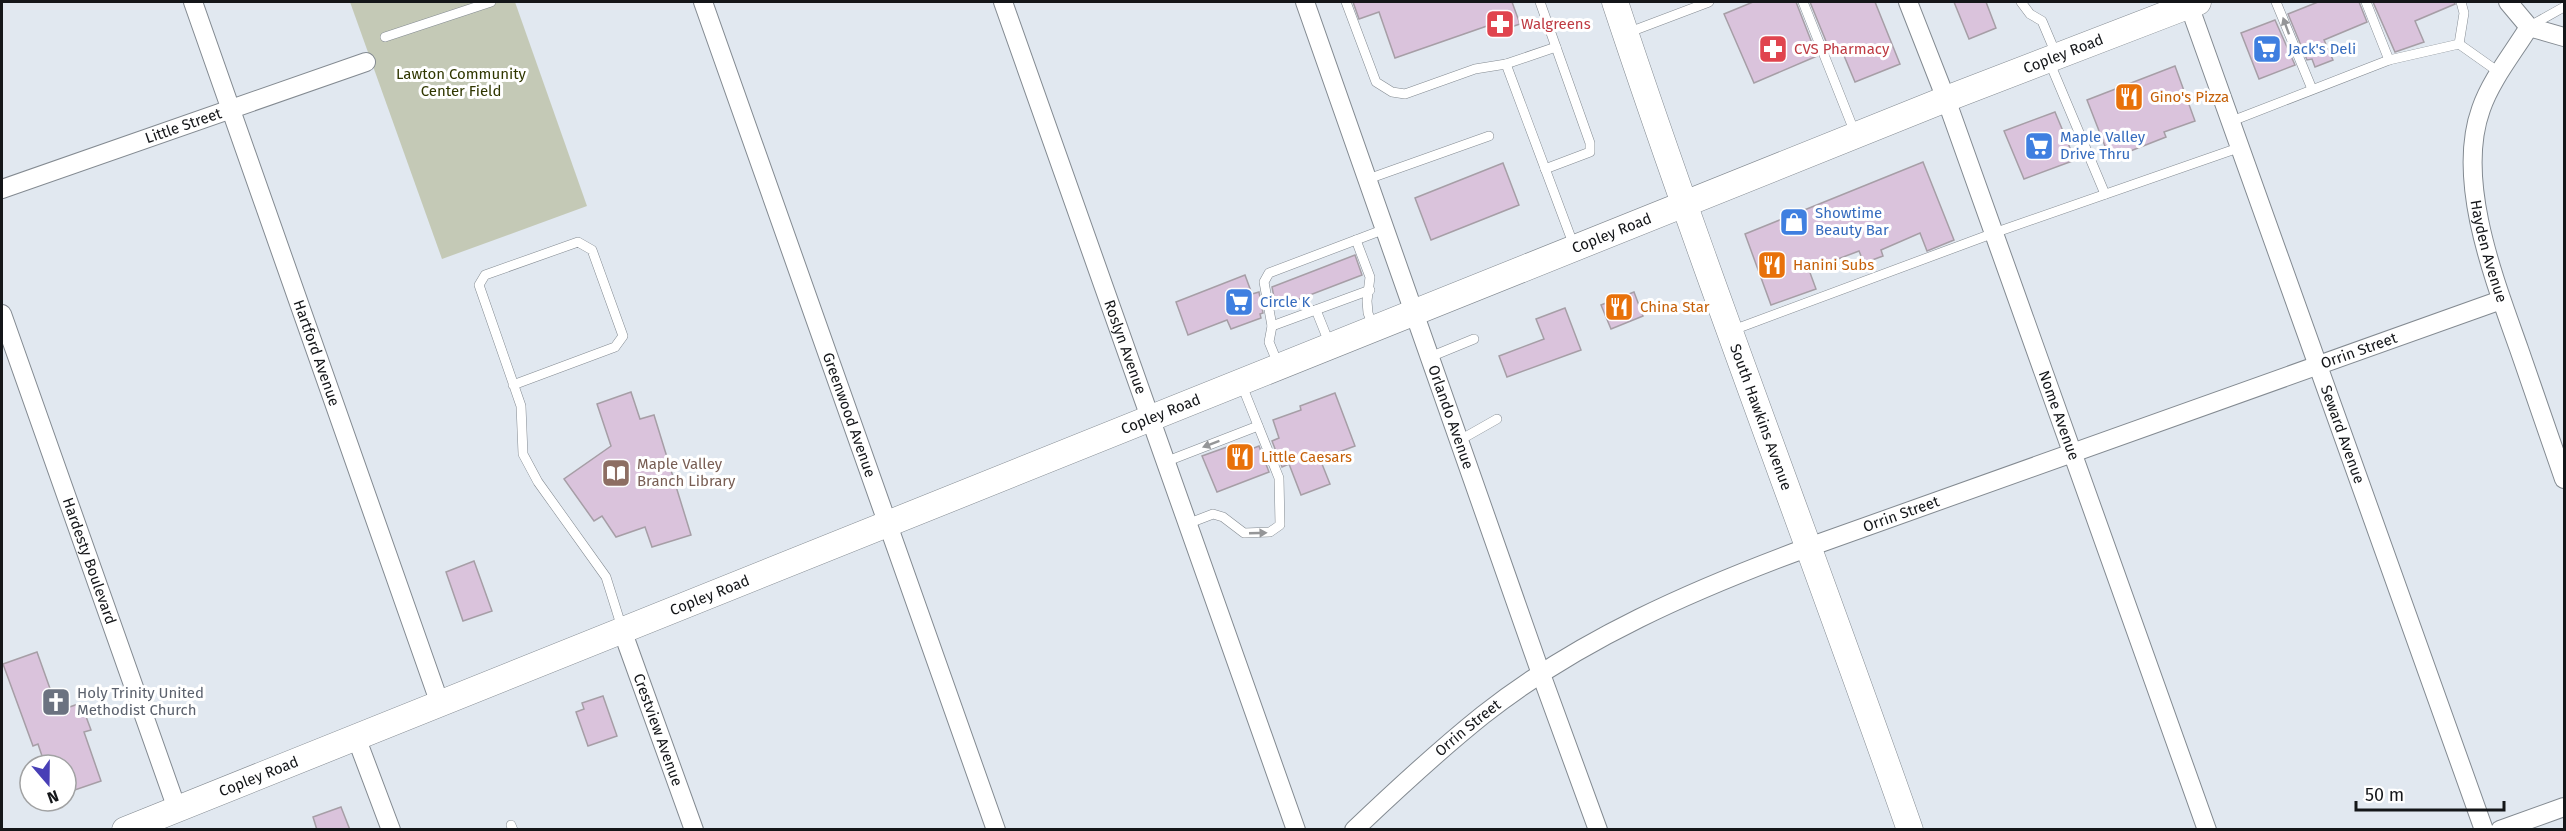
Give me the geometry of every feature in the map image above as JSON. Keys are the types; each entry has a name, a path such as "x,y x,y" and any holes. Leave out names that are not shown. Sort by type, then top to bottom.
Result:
{"main road":[{"name":"South Hawkins Avenue","path":"1615,2 1660,139 1910,830"},
{"name":"Copley Road","path":"125,830 2053,58 2179,5"}],"street":[{"name":"Hartford Avenue","path":"193,2 440,704"},
{"name":"Greenwood Avenue","path":"703,2 886,525 996,830"},
{"name":"Roslyn Avenue","path":"1003,2 1296,830"},
{"name":"Orlando Avenue","path":"1305,2 1598,830"},
{"name":"Nome Avenue","path":"1908,2 1946,99 2207,830"},
{"path":"2508,2 2529,27 2565,37"},
{"name":"Seward Avenue","path":"2179,5 2232,120 2484,830"},
{"name":"Hayden Avenue","path":"2529,27 2480,110 2476,128 2473,177 2481,234 2501,300 2565,478"},
{"name":"Little Street","path":"2,189 366,62"},
{"name":"Orrin Street","path":"1354,830 1409,778 1484,714 1541,674 1604,637 1700,589 1809,547 2501,300"},
{"name":"Hardesty Boulevard","path":"2,314 177,809"},
{"name":"Crestview Avenue","path":"622,630 694,830"},
{"path":"356,737 391,830"},
{"path":"2500,830 2565,807"}],"lane":[{"path":"385,37 491,2"},
{"path":"1346,2 1376,82 1392,92 1405,94 1475,69 1506,64 1556,47"},
{"path":"1540,2 1590,143 1590,152 1545,169"},
{"path":"1625,33 1709,2"},
{"path":"1803,2 1856,135"},
{"path":"2021,2 2030,14 2042,21 2053,58 2105,194"},
{"path":"2276,2 2312,89"},
{"path":"2366,2 2389,60"},
{"path":"2459,44 2463,14 2461,2"},
{"path":"2529,27 2565,7"},
{"path":"2232,120 2389,60 2459,44 2500,73"},
{"path":"1506,64 1575,248"},
{"path":"1368,179 1489,136"},
{"path":"1730,331 1994,233 2241,147"},
{"path":"1279,368 1269,342 1272,326 1264,282 1269,273 1385,229"},
{"path":"1356,240 1370,277 1367,301 1368,313 1374,330"},
{"path":"513,385 615,347 623,336 592,250 578,242 485,275 479,285 513,385 521,406 523,454 538,482 606,577 622,630"},
{"path":"1272,326 1370,290"},
{"path":"1316,310 1330,347"},
{"path":"1430,357 1474,339"},
{"path":"1187,524 1213,514 1223,518 1244,533 1270,532 1280,525 1279,478 1240,383"},
{"path":"1460,440 1497,419"},
{"path":"1165,462 1258,426"}],"green space":[{"name":"Lawton Community Center Field","path":"350,2 515,2 587,206 442,259"}],"building":[{"path":"1353,2 1512,2 1520,24 1490,34 1487,26 1395,58 1379,12 1359,19"},
{"path":"1753,2 1796,2 1817,56 1754,83 1724,14"},
{"path":"1810,2 1875,2 1900,64 1855,82 1840,46 1830,51"},
{"path":"1954,2 1986,2 1996,28 1969,39"},
{"path":"2318,2 2359,2 2367,22 2324,40 2333,60 2315,67 2312,59 2307,60 2288,14"},
{"path":"2373,2 2454,2 2455,4 2415,21 2424,42 2395,52"},
{"name":"Jack's Deli","path":"2275,20 2295,65 2259,79 2241,33"},
{"path":"2175,66 2195,121 2164,132 2166,137 2110,159 2087,100"},
{"name":"Maple Valley Drive Thru","path":"2055,112 2075,160 2024,179 2004,131"},
{"path":"1923,162 1954,240 1927,251 1920,233 1881,250 1883,256 1864,263 1859,251 1809,270 1816,289 1771,305 1745,234"},
{"path":"1503,163 1519,205 1431,240 1415,198"},
{"path":"1355,255 1362,275 1276,308 1272,287"},
{"path":"1245,275 1252,294 1259,292 1263,313 1260,314 1261,318 1231,329 1227,320 1188,335 1176,302"},
{"path":"1634,292 1643,316 1611,329 1601,305"},
{"path":"1565,308 1581,350 1507,377 1499,356 1544,339 1536,319"},
{"path":"631,392 640,419 654,415 691,535 652,547 645,527 616,537 602,516 594,521 564,479 611,446 597,404"},
{"path":"1335,393 1355,446 1320,459 1330,484 1301,495 1289,464 1282,467 1272,441 1279,438 1273,420 1301,410 1300,406"},
{"path":"1259,446 1269,472 1217,492 1202,456 1227,447 1231,457"},
{"path":"474,561 492,611 463,621 446,572"},
{"path":"37,652 58,711 81,703 91,730 84,732 101,781 78,789 78,753 41,753 38,744 33,746 3,664"},
{"path":"603,696 617,736 588,746 576,712 584,709 582,703"},
{"path":"341,807 350,830 317,830 313,817"}],"place":[{"name":"Walgreens","path":"1500,24"},
{"name":"CVS Pharmacy","path":"1773,49"},
{"name":"Jack's Deli","path":"2267,49"},
{"name":"Gino's Pizza","path":"2129,97"},
{"name":"Maple Valley Drive Thru","path":"2039,146"},
{"name":"Showtime Beauty Bar","path":"1794,222"},
{"name":"Hanini Subs","path":"1772,265"},
{"name":"Circle K","path":"1239,302"},
{"name":"China Star","path":"1619,307"},
{"name":"Little Caesars","path":"1240,457"},
{"name":"Maple Valley Branch Library","path":"616,473"},
{"name":"Holy Trinity United Methodist Church","path":"56,702"}]}
